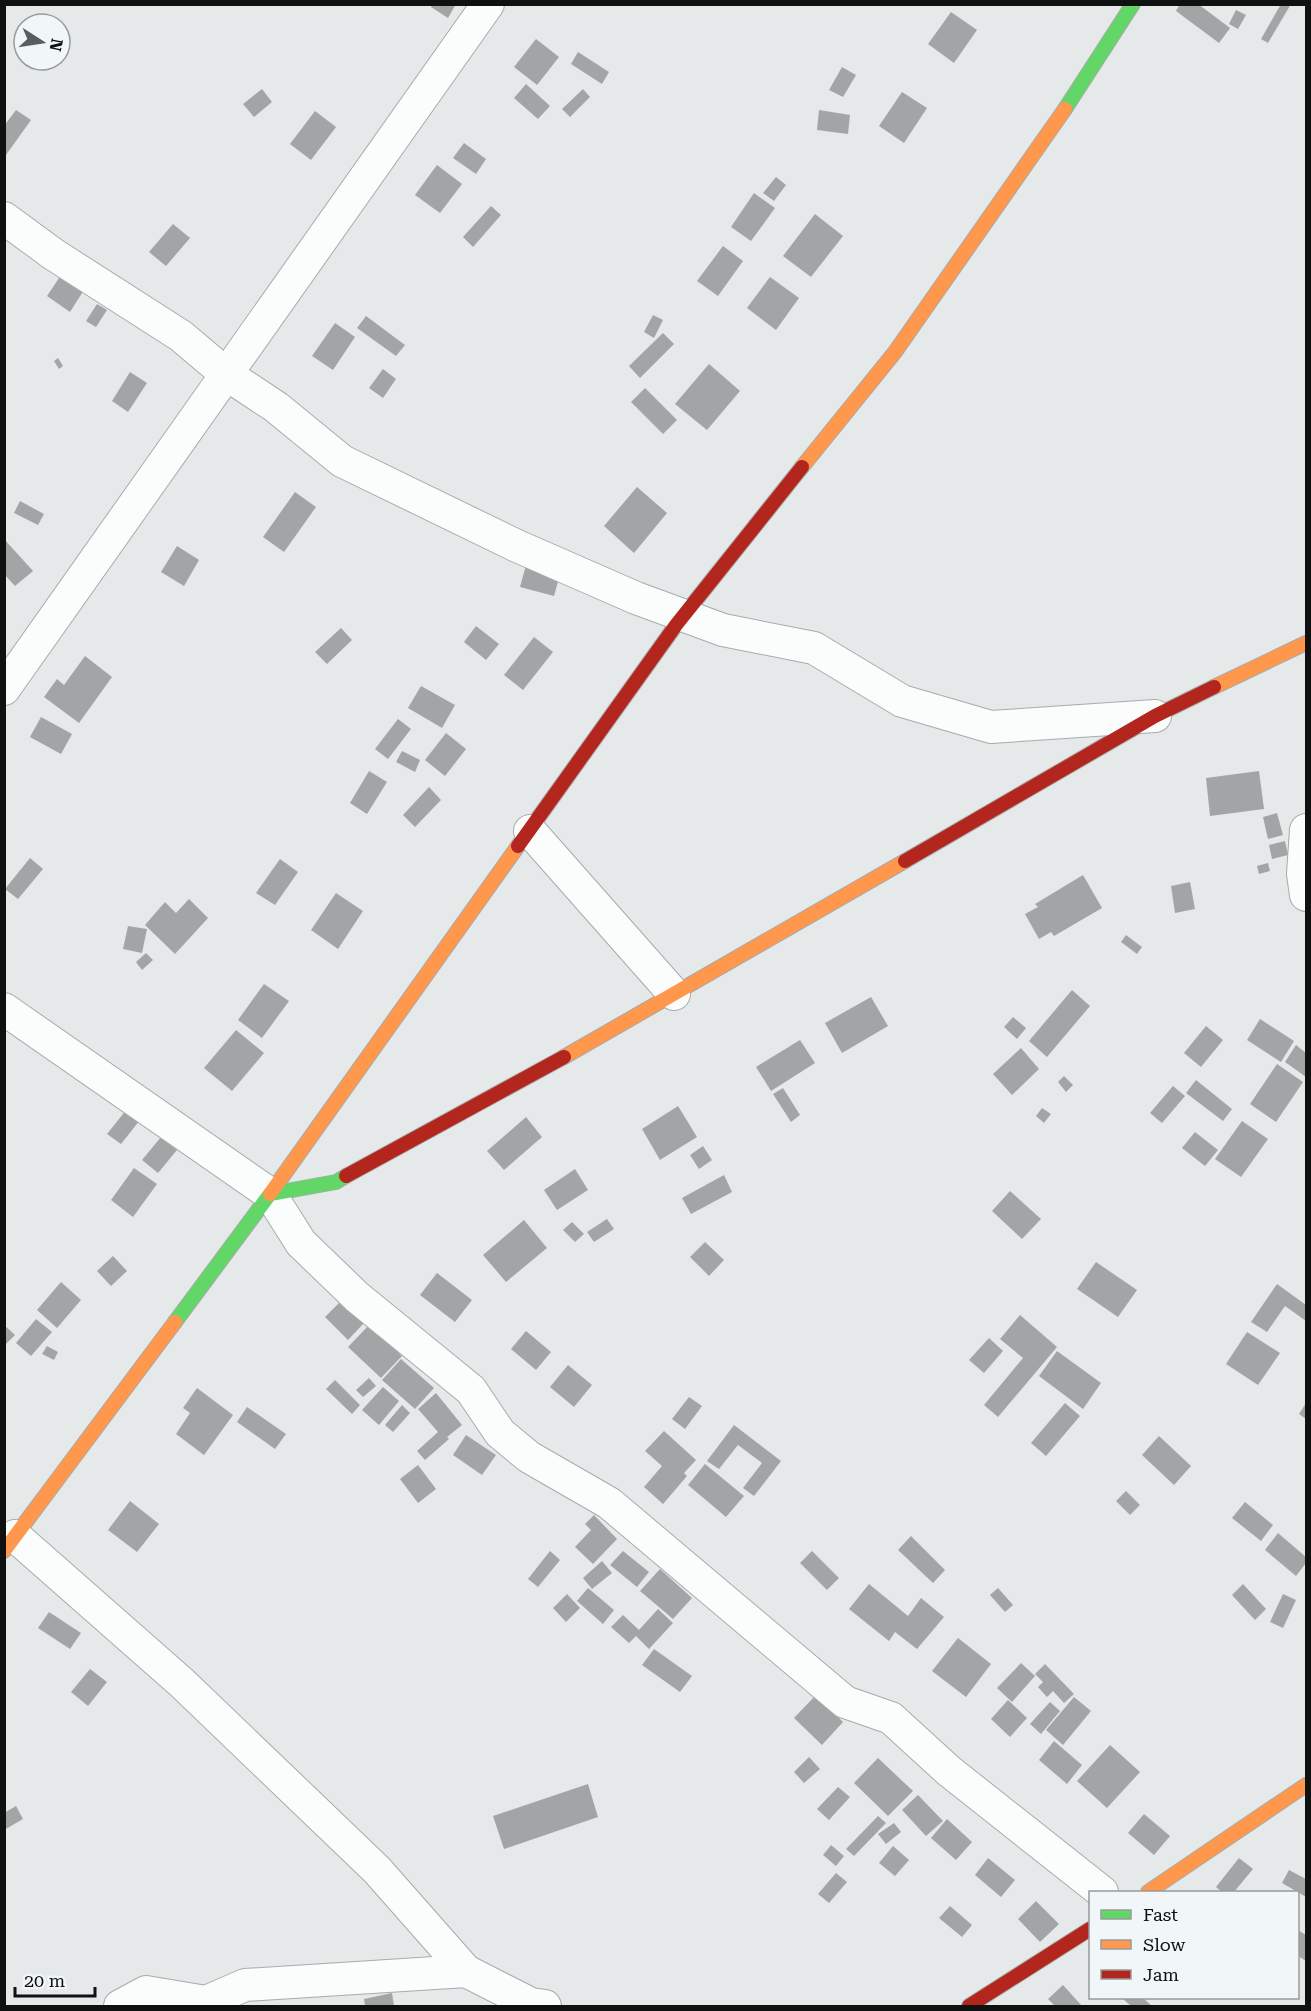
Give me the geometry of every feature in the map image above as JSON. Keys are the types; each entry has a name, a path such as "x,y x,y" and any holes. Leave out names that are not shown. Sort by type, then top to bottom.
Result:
{"street":[{"path":"4,689 488,4"},
{"path":"545,2007 531,2004 466,1971 377,1870 182,1683 10,1544 270,1194 683,616 895,352 1078,90 1133,4"},
{"path":"4,218 53,254 181,336 226,374 276,407 342,461 517,546 636,598 723,630 814,648 902,701 992,727 1155,716"},
{"path":"270,1194 336,1182 486,1101 1155,716 1306,643"},
{"path":"1306,830 1303,874 1306,895"},
{"path":"530,831 674,993"},
{"path":"4,1009 270,1194 301,1243 357,1297 471,1390 500,1433 529,1457 609,1503 844,1702 891,1718 949,1771 1099,1891"},
{"path":"1151,1891 1306,1785"},
{"path":"969,2007 1089,1930"},
{"path":"120,2007 146,1992 206,2002 245,1985 466,1971"}],"building":[{"path":"432,4 456,4 448,18 431,7"},
{"path":"1180,4 1198,4 1230,28 1219,43 1176,11"},
{"path":"1281,4 1291,4 1268,43 1261,39"},
{"path":"1236,10 1246,15 1238,29 1229,24"},
{"path":"951,12 977,30 954,63 928,44"},
{"path":"536,39 559,57 537,85 514,67"},
{"path":"578,52 609,72 602,84 571,64"},
{"path":"842,67 856,75 843,97 829,90"},
{"path":"526,84 550,106 538,119 514,98"},
{"path":"262,89 272,102 254,117 243,104"},
{"path":"583,89 590,97 570,117 562,109"},
{"path":"902,92 927,108 904,143 879,126"},
{"path":"16,110 31,120 6,155 4,154 4,126"},
{"path":"819,110 850,115 848,134 817,130"},
{"path":"315,111 336,127 311,160 290,144"},
{"path":"464,143 486,159 476,174 453,158"},
{"path":"437,165 462,184 440,213 415,195"},
{"path":"776,177 786,185 774,201 763,193"},
{"path":"754,193 775,208 751,241 731,227"},
{"path":"491,206 501,215 473,247 463,237"},
{"path":"815,214 843,236 811,277 783,256"},
{"path":"173,224 190,238 166,266 149,252"},
{"path":"723,246 743,261 718,296 697,281"},
{"path":"61,275 84,290 70,312 47,296"},
{"path":"770,277 799,298 776,330 747,308"},
{"path":"97,304 107,310 96,327 86,321"},
{"path":"653,315 663,320 654,338 644,332"},
{"path":"366,316 405,345 396,356 357,328"},
{"path":"335,323 355,337 333,370 312,356"},
{"path":"663,333 674,344 640,378 629,366"},
{"path":"58,358 63,366 59,369 54,361"},
{"path":"709,364 740,391 707,430 675,404"},
{"path":"383,369 396,379 383,398 369,388"},
{"path":"130,372 147,383 128,412 112,401"},
{"path":"645,388 677,420 663,434 631,402"},
{"path":"637,487 667,513 634,553 604,526"},
{"path":"295,492 316,507 284,552 263,537"},
{"path":"20,501 44,514 38,525 14,513"},
{"path":"4,539 33,571 15,586 4,574"},
{"path":"177,546 199,560 184,586 161,572"},
{"path":"528,558 562,567 554,596 520,587"},
{"path":"476,626 499,644 486,660 464,642"},
{"path":"341,628 352,640 327,664 315,652"},
{"path":"534,637 553,652 523,690 504,675"},
{"path":"85,656 112,677 79,723 44,697 57,679 64,685"},
{"path":"421,686 455,705 442,728 408,708"},
{"path":"41,717 72,734 61,754 30,737"},
{"path":"398,719 411,729 388,759 375,749"},
{"path":"446,733 466,749 445,776 425,760"},
{"path":"402,751 420,760 415,772 396,762"},
{"path":"369,771 387,782 367,814 350,803"},
{"path":"1259,771 1264,809 1210,816 1206,778"},
{"path":"429,787 441,800 415,827 403,815"},
{"path":"1277,813 1283,835 1268,839 1263,817"},
{"path":"1285,841 1288,855 1272,859 1269,845"},
{"path":"30,858 43,869 18,899 5,889"},
{"path":"280,859 298,872 275,905 256,893"},
{"path":"1268,863 1270,871 1259,874 1257,866"},
{"path":"1083,875 1102,908 1054,936 1051,932 1039,939 1025,914 1038,907 1035,904"},
{"path":"1190,882 1195,909 1175,913 1171,886"},
{"path":"336,893 363,911 338,949 311,930"},
{"path":"189,899 208,918 175,954 145,925 165,902 176,913"},
{"path":"128,926 147,929 142,953 123,949"},
{"path":"1126,935 1142,947 1137,954 1121,942"},
{"path":"146,953 153,960 142,970 136,962"},
{"path":"264,984 289,1001 262,1038 238,1020"},
{"path":"1072,990 1090,1006 1047,1057 1029,1041"},
{"path":"871,997 888,1026 842,1053 825,1023"},
{"path":"1013,1017 1026,1028 1017,1039 1004,1027"},
{"path":"1260,1019 1294,1041 1281,1062 1247,1040"},
{"path":"1206,1026 1223,1040 1201,1067 1184,1053"},
{"path":"236,1030 264,1053 232,1091 204,1068"},
{"path":"800,1040 815,1063 771,1091 756,1067"},
{"path":"1296,1045 1306,1053 1306,1077 1285,1062"},
{"path":"1021,1048 1039,1069 1012,1095 993,1074"},
{"path":"1277,1064 1303,1082 1276,1122 1250,1104"},
{"path":"1064,1076 1073,1085 1066,1092 1058,1082"},
{"path":"1196,1080 1232,1109 1223,1121 1186,1093"},
{"path":"1173,1086 1185,1096 1162,1123 1150,1113"},
{"path":"783,1088 800,1115 791,1122 773,1094"},
{"path":"678,1106 697,1137 660,1160 642,1129"},
{"path":"1042,1108 1051,1114 1044,1123 1036,1116"},
{"path":"127,1109 140,1120 121,1144 107,1134"},
{"path":"526,1117 542,1137 504,1170 487,1151"},
{"path":"1242,1121 1268,1139 1241,1177 1215,1159"},
{"path":"1195,1132 1218,1150 1205,1166 1182,1148"},
{"path":"161,1137 177,1150 158,1173 142,1160"},
{"path":"703,1146 712,1160 699,1169 690,1155"},
{"path":"134,1168 157,1184 133,1217 111,1200"},
{"path":"575,1169 588,1190 557,1210 544,1190"},
{"path":"724,1175 732,1192 691,1214 682,1198"},
{"path":"1010,1191 1041,1219 1022,1239 992,1211"},
{"path":"607,1219 614,1229 594,1242 587,1232"},
{"path":"524,1220 547,1248 506,1282 483,1255"},
{"path":"572,1222 584,1234 575,1242 563,1230"},
{"path":"705,1242 724,1260 709,1276 690,1257"},
{"path":"113,1256 127,1271 111,1286 97,1271"},
{"path":"1096,1262 1137,1290 1118,1317 1077,1289"},
{"path":"437,1273 472,1300 455,1322 420,1295"},
{"path":"61,1282 81,1300 57,1328 37,1310"},
{"path":"1277,1284 1306,1305 1306,1321 1285,1306 1267,1332 1251,1322"},
{"path":"341,1301 364,1323 348,1340 325,1317"},
{"path":"1020,1315 1057,1347 998,1417 984,1405 1023,1358 1000,1339"},
{"path":"36,1319 52,1332 31,1356 16,1343"},
{"path":"4,1325 15,1335 4,1346"},
{"path":"369,1325 402,1356 381,1378 348,1347"},
{"path":"526,1331 551,1352 536,1370 511,1349"},
{"path":"1247,1332 1280,1353 1258,1385 1226,1364"},
{"path":"989,1338 1003,1351 984,1373 969,1360"},
{"path":"47,1346 58,1352 54,1360 42,1354"},
{"path":"1057,1351 1101,1383 1083,1409 1039,1376"},
{"path":"401,1359 434,1388 415,1409 382,1380"},
{"path":"568,1365 592,1385 574,1407 550,1387"},
{"path":"369,1378 376,1386 363,1397 356,1390"},
{"path":"335,1380 360,1405 352,1414 326,1389"},
{"path":"383,1387 399,1401 379,1425 362,1410"},
{"path":"197,1388 233,1415 204,1455 176,1434 190,1413 183,1408"},
{"path":"436,1393 462,1425 425,1460 417,1451 438,1432 418,1409"},
{"path":"689,1397 702,1406 685,1429 672,1419"},
{"path":"1065,1403 1080,1416 1046,1456 1031,1443"},
{"path":"1306,1403 1306,1419 1299,1414"},
{"path":"402,1405 410,1413 393,1432 385,1425"},
{"path":"247,1407 286,1434 275,1449 237,1422"},
{"path":"734,1425 781,1461 754,1496 743,1488 762,1463 738,1445 719,1469 707,1461"},
{"path":"664,1431 696,1460 684,1473 687,1476 663,1504 644,1487 662,1466 645,1451"},
{"path":"466,1435 496,1455 482,1475 453,1455"},
{"path":"1159,1436 1191,1466 1174,1485 1142,1455"},
{"path":"705,1464 744,1496 726,1517 688,1485"},
{"path":"418,1465 436,1489 418,1503 400,1479"},
{"path":"1126,1491 1140,1505 1130,1515 1116,1501"},
{"path":"130,1501 159,1524 137,1552 108,1530"},
{"path":"1245,1502 1273,1525 1261,1541 1232,1518"},
{"path":"594,1515 617,1539 593,1564 575,1547 591,1530 585,1524"},
{"path":"1278,1533 1306,1557 1306,1563 1296,1576 1265,1550"},
{"path":"911,1536 945,1570 933,1583 898,1550"},
{"path":"550,1551 560,1560 538,1587 528,1579"},
{"path":"623,1551 649,1572 637,1587 610,1565"},
{"path":"812,1551 839,1578 827,1590 800,1563"},
{"path":"602,1561 612,1573 592,1589 583,1578"},
{"path":"660,1569 692,1598 673,1619 640,1591"},
{"path":"869,1584 908,1616 921,1598 944,1617 917,1649 895,1632 889,1641 849,1609"},
{"path":"1243,1584 1266,1609 1255,1620 1232,1595"},
{"path":"588,1588 614,1610 603,1624 577,1601"},
{"path":"998,1588 1013,1605 1005,1612 990,1595"},
{"path":"567,1594 580,1608 566,1622 553,1608"},
{"path":"1283,1594 1296,1600 1283,1628 1270,1622"},
{"path":"658,1609 673,1623 649,1649 636,1636 629,1643 611,1627 623,1615 639,1630"},
{"path":"49,1612 81,1633 70,1649 38,1628"},
{"path":"958,1638 991,1664 966,1697 932,1671"},
{"path":"654,1649 692,1676 680,1692 642,1665"},
{"path":"1021,1663 1035,1676 1012,1702 997,1688"},
{"path":"1045,1664 1074,1694 1064,1703 1053,1691 1047,1697 1038,1687 1043,1682 1035,1674"},
{"path":"90,1669 107,1682 88,1706 71,1692"},
{"path":"816,1695 843,1722 822,1745 794,1718"},
{"path":"1074,1697 1091,1711 1063,1745 1046,1730"},
{"path":"1008,1700 1027,1718 1010,1737 991,1719"},
{"path":"1050,1702 1060,1711 1041,1734 1030,1724"},
{"path":"1054,1741 1082,1765 1067,1784 1039,1760"},
{"path":"1110,1745 1140,1772 1107,1808 1077,1781"},
{"path":"809,1757 820,1769 804,1783 794,1772"},
{"path":"878,1758 913,1791 888,1816 854,1783"},
{"path":"588,1784 598,1817 504,1849 493,1816"},
{"path":"838,1787 850,1797 829,1820 817,1809"},
{"path":"918,1795 943,1821 926,1836 902,1810"},
{"path":"16,1806 23,1819 4,1830 4,1813"},
{"path":"1144,1814 1170,1836 1154,1855 1128,1833"},
{"path":"878,1816 886,1823 854,1856 846,1849"},
{"path":"947,1819 972,1842 956,1860 931,1838"},
{"path":"894,1823 901,1832 886,1844 878,1834"},
{"path":"831,1845 844,1856 836,1866 823,1855"},
{"path":"893,1846 909,1860 895,1876 879,1863"},
{"path":"988,1858 1015,1880 1001,1897 975,1875"},
{"path":"1239,1858 1253,1869 1235,1891 1221,1891 1216,1887"},
{"path":"1289,1870 1306,1879 1306,1897 1299,1891 1282,1883"},
{"path":"836,1873 847,1882 829,1903 818,1894"},
{"path":"1036,1901 1059,1924 1040,1942 1018,1919"},
{"path":"950,1906 972,1925 962,1937 939,1918"},
{"path":"1299,1931 1306,1935 1306,1961 1299,1957"},
{"path":"1063,1985 1082,2006 1055,2006 1048,1999"},
{"path":"392,1993 394,2006 365,2006 364,1999"},
{"path":"1123,1999 1144,1999 1152,2006 1131,2006"}],"traffic: fast":[{"path":"1065,109 1133,4"},
{"path":"175,1322 270,1194 336,1182 346,1176"}],"traffic: slow":[{"path":"802,467 895,352 1065,109"},
{"path":"1214,687 1306,643"},
{"path":"270,1194 518,846"},
{"path":"564,1057 905,861"},
{"path":"4,1551 175,1322"},
{"path":"1149,1891 1306,1785"}],"traffic: jam":[{"path":"518,846 676,625 802,467"},
{"path":"905,861 1155,716 1214,687"},
{"path":"346,1176 564,1057"},
{"path":"969,2006 1089,1930"}]}
